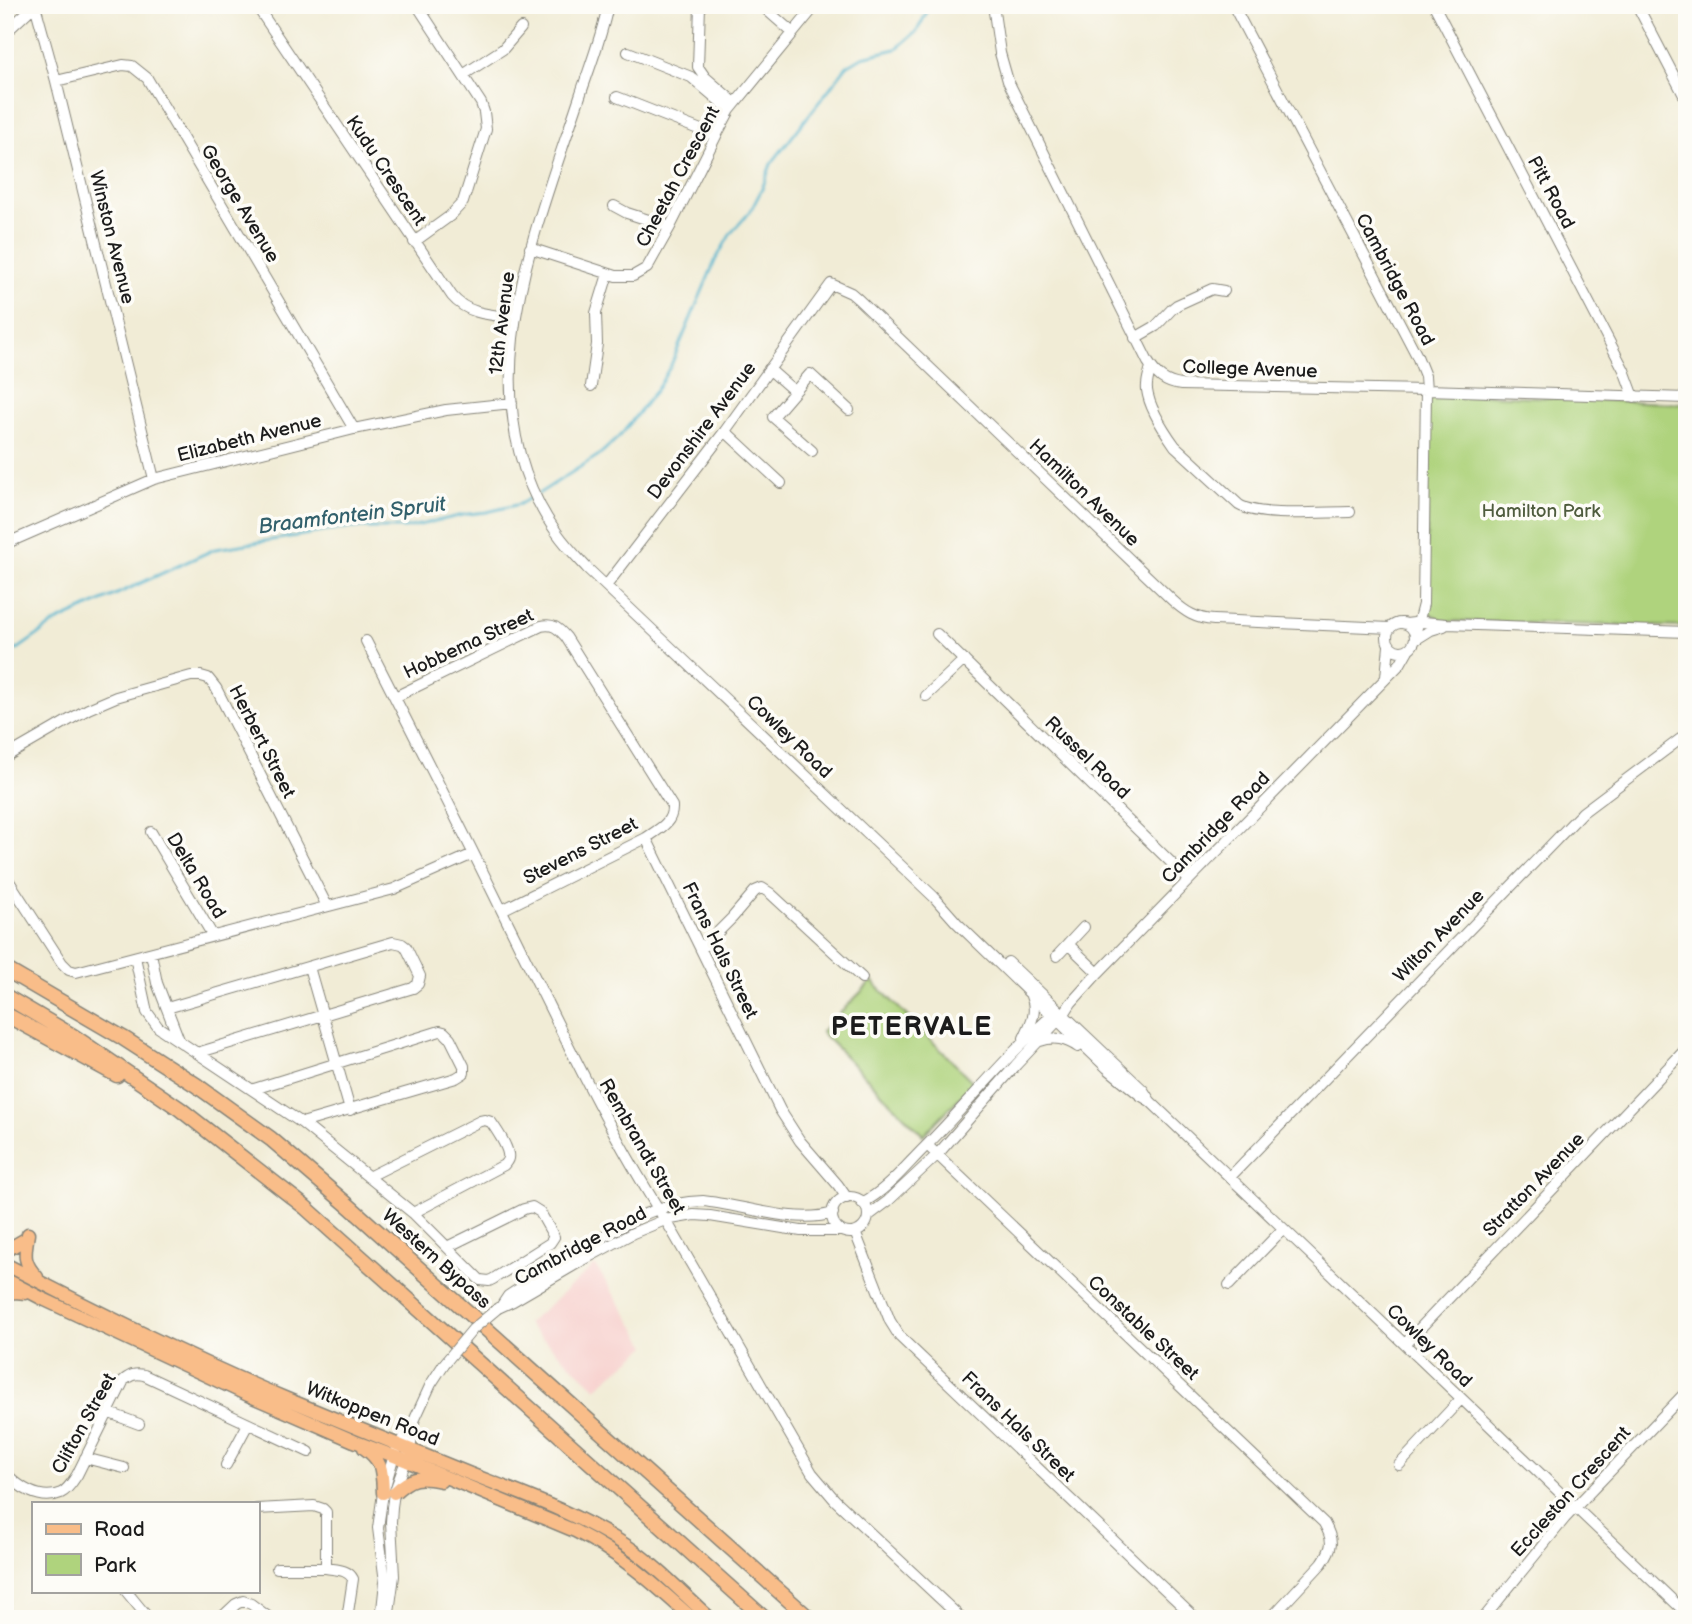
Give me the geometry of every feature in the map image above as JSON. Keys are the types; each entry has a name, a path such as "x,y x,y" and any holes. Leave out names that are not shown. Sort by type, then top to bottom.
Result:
{"highway":[{"name":"Western Bypass","path":"5,969 123,1038 196,1085 271,1139 810,1619"},
{"path":"5,996 73,1036 162,1098"},
{"path":"5,1014 180,1109 305,1207 765,1619"}],"main road":[{"path":"5,1251 26,1237 25,1255 28,1266 37,1277 60,1293"},
{"name":"Witkoppen Road","path":"7,1268 127,1327 402,1453 481,1493 575,1531 609,1549 639,1571 693,1619"},
{"name":"Witkoppen Road","path":"5,1279 237,1391 354,1441 402,1453 535,1499 586,1522 644,1558 711,1619"},
{"path":"5,1294 18,1292 43,1299"},
{"path":"354,1441 374,1455 381,1465 389,1493 407,1481 421,1478 439,1480 481,1493"}],"street":[{"path":"5,33 35,5"},
{"name":"Winston Avenue","path":"35,5 57,82 154,479"},
{"name":"Kudu Crescent","path":"256,5 414,242 459,304 474,312 516,318"},
{"path":"414,242 450,216 463,202 486,129 484,112 417,5"},
{"name":"12th Avenue","path":"606,586 571,551 539,503 517,444 511,360 520,289 530,248 608,5"},
{"path":"699,5 698,67 733,106"},
{"path":"761,5 793,33"},
{"name":"Cheetah Crescent","path":"530,248 608,274 625,277 641,272 652,261 733,106 816,5"},
{"name":"College Avenue","path":"993,5 1004,69 1013,92 1135,338 1151,367 1167,382 1181,385 1687,398"},
{"name":"Cambridge Road","path":"1233,5 1417,356 1424,376 1423,599 1415,638"},
{"name":"Pitt Road","path":"1434,5 1624,369 1634,397"},
{"path":"1637,5 1687,101"},
{"path":"463,75 503,48 521,28"},
{"path":"628,52 691,78 733,106"},
{"name":"George Avenue","path":"57,82 124,65 132,66 147,78 354,429"},
{"path":"617,97 716,136"},
{"path":"614,206 639,218 670,227"},
{"path":"591,387 597,344 596,313 608,274"},
{"name":"Hamilton Avenue","path":"823,295 831,284 858,299 1172,600 1193,616 1214,620 1390,628"},
{"path":"1135,338 1156,326 1177,306 1212,289 1224,291"},
{"name":"Devonshire Avenue","path":"606,586 725,431 823,295"},
{"path":"1151,367 1147,384 1148,398 1170,438 1182,453 1239,505 1265,512 1350,512"},
{"path":"769,369 794,391"},
{"path":"812,451 773,417 794,391 810,374 849,410"},
{"name":"Elizabeth Avenue","path":"5,544 154,479 354,429 446,410 512,403"},
{"path":"725,431 780,483"},
{"name":"Cowley Road","path":"606,586 949,912 957,923 1024,987 1143,1090 1150,1101"},
{"path":"1403,623 1413,615 1423,599"},
{"path":"1423,599 1428,615 1442,624"},
{"path":"1386,677 1387,634 1396,624 1419,622 1687,632"},
{"path":"1403,623 1412,627 1415,638"},
{"path":"1370,627 1396,651 1408,650 1415,638 1442,624"},
{"name":"Hobbema Street","path":"395,697 541,626 557,628 566,637 672,806 671,817"},
{"name":"Russel Road","path":"937,634 1188,879"},
{"name":"Rembrandt Street","path":"366,641 585,1081 812,1473 835,1500 962,1619"},
{"name":"Cambridge Road","path":"862,1203 883,1189 1021,1045 1071,1003 1188,879 1400,664 1408,650"},
{"path":"926,696 964,660"},
{"name":"Herbert Street","path":"5,757 97,705 182,678 208,678 216,688 327,906"},
{"name":"Wilton Avenue","path":"1230,1177 1583,812 1687,734"},
{"name":"Stevens Street","path":"502,910 646,838 663,827 671,817"},
{"name":"Delta Road","path":"152,832 213,936"},
{"name":"Frans Hals Street","path":"646,838 792,1132 835,1181 844,1199"},
{"path":"5,874 62,963 69,970 76,972 394,889 473,854"},
{"path":"702,948 755,891 762,888 862,978"},
{"name":"Cowley Road","path":"949,912 960,918 1107,1068 1150,1101 1687,1614"},
{"path":"1057,956 1084,927"},
{"path":"167,1008 388,943 398,942 406,947 420,976 418,984 413,988 197,1053"},
{"path":"1068,944 1098,973"},
{"path":"151,953 158,983 180,1041"},
{"path":"135,957 147,1012 158,1027 302,1123 413,1213 476,1277 480,1280 489,1281 550,1243 554,1237 540,1212 532,1207 447,1247"},
{"path":"309,967 350,1110"},
{"path":"1021,1045 1035,1009 1024,987"},
{"name":"Cambridge Road","path":"868,1216 937,1155 1058,1015"},
{"path":"254,1089 440,1031 450,1038 464,1066 464,1073 456,1078 302,1123"},
{"path":"1036,1043 1048,1038 1062,1039 1077,1046 1107,1068"},
{"name":"Stratton Avenue","path":"1405,1344 1687,1048"},
{"path":"368,1177 481,1121 491,1122 507,1150 504,1165 413,1213"},
{"name":"Constable Street","path":"927,1145 1324,1523 1331,1538 1328,1554 1270,1619"},
{"path":"855,1198 867,1211 864,1226 855,1232 842,1231 835,1223 835,1206 844,1199 855,1198"},
{"name":"Cambridge Road","path":"500,1307 508,1296 577,1252 631,1219 657,1208 688,1201 703,1201 799,1217 833,1213"},
{"name":"Cambridge Road","path":"389,1493 414,1421 431,1384 473,1329 500,1307 633,1233 665,1220 694,1215 801,1231 842,1231"},
{"path":"1229,1284 1283,1229"},
{"name":"Frans Hals Street","path":"855,1232 890,1321 900,1337 1196,1619"},
{"name":"Clifton Street","path":"5,1472 26,1490 35,1493 62,1493 76,1475 124,1380 136,1374 144,1375 309,1452"},
{"name":"Eccleston Crescent","path":"1483,1619 1575,1507 1687,1391"},
{"path":"1399,1465 1461,1399"},
{"path":"107,1412 139,1424"},
{"path":"226,1465 248,1424"},
{"path":"85,1458 124,1468"},
{"path":"381,1619 385,1582 379,1528 389,1493"},
{"path":"388,1619 394,1576 389,1493"},
{"path":"259,1509 314,1506 323,1509 327,1517 326,1568"},
{"path":"277,1568 326,1568 352,1575 347,1619"},
{"path":"127,1592 149,1619"},
{"path":"220,1619 243,1601 271,1619"}],"shaded area":[{"path":"595,1265 647,1346 596,1388 527,1324"}],"green space":[{"name":"Hamilton Park","path":"1427,392 1687,404 1687,627 1444,621 1431,614 1427,608"},
{"path":"872,981 974,1083 923,1135 821,1032"}],"waterway":[{"name":"Braamfontein Spruit","path":"538,494 599,455 621,435 659,386 671,365 715,261 731,233 750,212 771,164 847,66 862,57 896,49 917,31 929,5"},
{"name":"Braamfontein Spruit","path":"5,654 18,649 56,622 215,549 348,528 406,528 520,504 532,497"}],"district":[{"name":"PETERVALE","path":"912,1026"}]}
